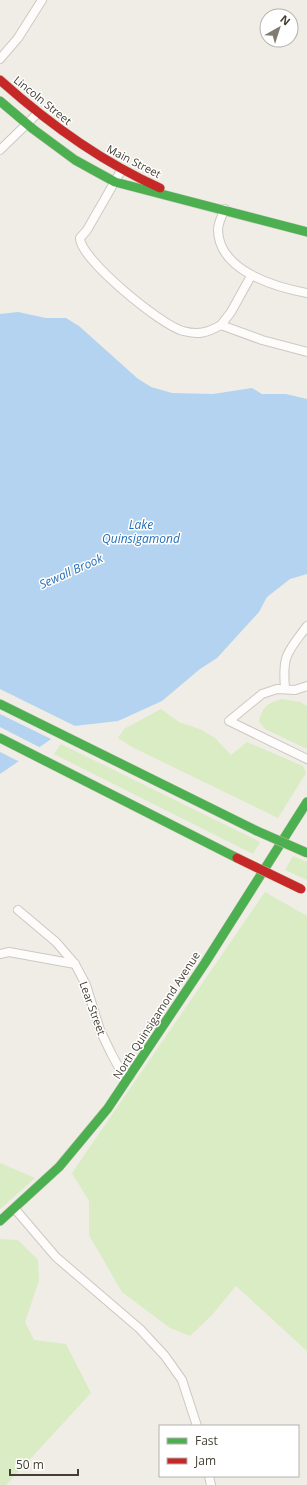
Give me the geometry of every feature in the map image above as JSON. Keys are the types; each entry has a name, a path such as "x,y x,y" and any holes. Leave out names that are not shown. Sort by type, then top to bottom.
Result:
{"main road":[{"name":"Lincoln Street","path":"0,80 70,138"},
{"path":"0,101 26,124"},
{"name":"Main Street","path":"26,124 67,154 115,182 224,209 307,232"},
{"name":"Main Street","path":"70,138 82,147 122,169 189,200"},
{"path":"0,704 257,831 307,853"},
{"path":"0,738 305,892"},
{"name":"North Quinsigamond Avenue","path":"0,1221 15,1209 74,1150 130,1076 205,963 307,802"}],"street":[{"path":"0,59 18,38 42,0"},
{"path":"0,150 38,113"},
{"path":"122,169 87,230 80,238 80,242 89,256 127,293 172,327 200,334 208,332 221,325 231,312 251,276"},
{"path":"224,209 218,228 222,245 234,263 251,276 283,289 307,293"},
{"path":"221,325 262,340 307,352"},
{"path":"285,688 283,665 285,658 293,644 307,626"},
{"path":"307,686 295,690 285,688 262,694 229,721 307,759"},
{"name":"Lear Street","path":"18,910 56,942 75,964 86,985 100,1030 111,1053 118,1066 130,1076"},
{"path":"0,954 9,952 75,964"},
{"path":"15,1209 56,1257 140,1329 165,1356 182,1380 197,1425"}],"green space":[{"path":"282,699 300,702 307,706 307,749 265,729 259,721 266,706"},
{"path":"161,709 179,722 202,730 215,738 231,755 247,742 303,766 306,773 278,818 132,747 118,738 124,729"},
{"path":"61,744 260,842 253,854 54,754"},
{"path":"293,856 307,862 307,880 285,870"},
{"path":"265,892 307,916 307,1351 236,1286 212,1315 190,1336 170,1328 122,1292 89,1235 89,1201 72,1173"},
{"path":"0,1163 35,1178 0,1209"},
{"path":"0,1239 18,1240 38,1260 39,1280 25,1322 34,1340 66,1344 91,1393 6,1485 0,1485"}],"water":[{"name":"Lake Quinsigamond","path":"18,312 46,318 66,318 79,326 137,378 151,387 172,393 213,394 252,388 262,394 286,394 307,399 307,574 290,579 267,597 259,612 217,658 200,669 162,701 118,721 74,726 60,733 0,774 0,314"}],"pier":[{"path":"0,689 77,727 53,740 0,714"},
{"path":"0,727 41,748 20,762 0,752"}],"traffic: fast":[{"path":"0,101 33,129 75,160 115,182 307,232"},
{"path":"0,704 257,831"},
{"path":"0,738 237,858"},
{"path":"0,1221 59,1167 108,1108 205,963 307,802"},
{"path":"257,831 307,853"}],"traffic: jam":[{"path":"0,80 37,112 96,154 160,188"},
{"path":"237,858 301,889"}],"water label":[{"name":"Sewall Brook","path":"71,571"}]}
